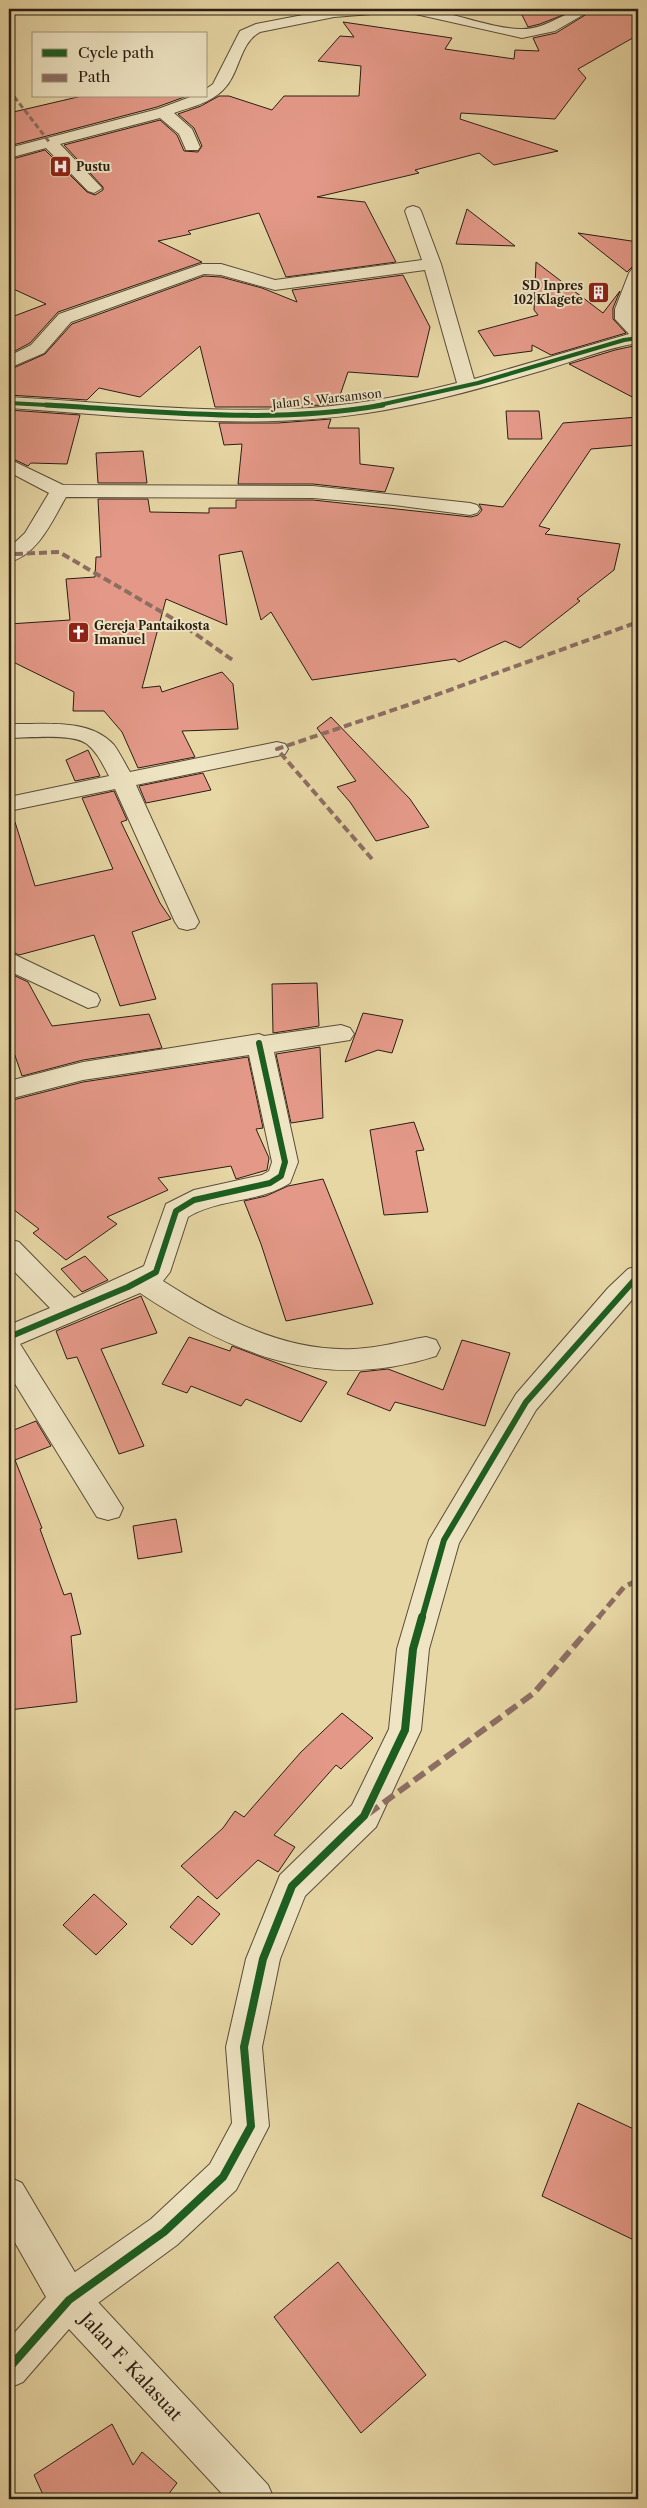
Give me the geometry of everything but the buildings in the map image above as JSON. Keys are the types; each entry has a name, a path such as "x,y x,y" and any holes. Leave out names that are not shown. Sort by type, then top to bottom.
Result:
{"street":[{"path":"208,94 214,92 245,34 256,28 329,14 384,9"},
{"path":"411,9 510,33 527,35 540,33 586,9"},
{"path":"9,153 163,112 199,98"},
{"path":"163,112 186,132 192,147"},
{"path":"50,143 94,188"},
{"path":"413,211 432,264 467,385"},
{"path":"9,363 41,346 54,327 65,318 202,269 225,268 266,284 275,285 432,264"},
{"path":"638,272 624,309 624,319 638,333"},
{"name":"Jalan S. Warsamson","path":"9,403 242,417 368,407 400,402 467,385 624,340 638,338"},
{"path":"9,465 60,491 219,490 313,492 394,499 470,509"},
{"path":"9,556 19,550 32,534 60,491"},
{"path":"9,731 51,730 73,732 93,738 106,750 122,779 187,922"},
{"path":"9,804 122,779 277,749"},
{"path":"9,960 31,973 88,1000"},
{"path":"9,1090 83,1071 259,1044 341,1034"},
{"path":"9,1337 156,1272 176,1211 194,1200 270,1183 281,1176 285,1162 259,1044"},
{"path":"9,1249 70,1311"},
{"path":"9,2368 69,2300 164,2232 223,2177 251,2126 244,2047 263,1959 292,1886 364,1816 405,1730 414,1649 444,1540 526,1402 618,1296 638,1276"},
{"path":"141,1280 189,1312 240,1337 298,1356 344,1360 426,1348"},
{"path":"9,1350 108,1508"},
{"name":"Jalan F. Kalasuat","path":"9,2196 69,2300 254,2499"}],"marked path":[{"path":"9,90 50,143"},
{"path":"15,554 59,552 177,621 234,661"},
{"path":"372,859 277,749 408,705 638,622"},
{"path":"368,1814 534,1693 624,1587 638,1580"}],"cycle path":[{"path":"9,403 210,415 290,415 330,412 405,401 442,393 624,340 638,338"},
{"path":"9,1337 128,1287 156,1272 176,1211 194,1200 270,1183 281,1176 285,1162 259,1043"},
{"path":"9,2368 69,2300 164,2232 223,2177 251,2126 244,2047 263,1959 292,1886 364,1816 405,1730 413,1649 444,1540 526,1402 618,1296 638,1276"}],"place":[{"name":"Pustu","path":"60,167"},
{"name":"SD Inpres 102 Klagete","path":"599,293"},
{"name":"Gereja Pantaikosta Imanuel","path":"78,633"}]}
